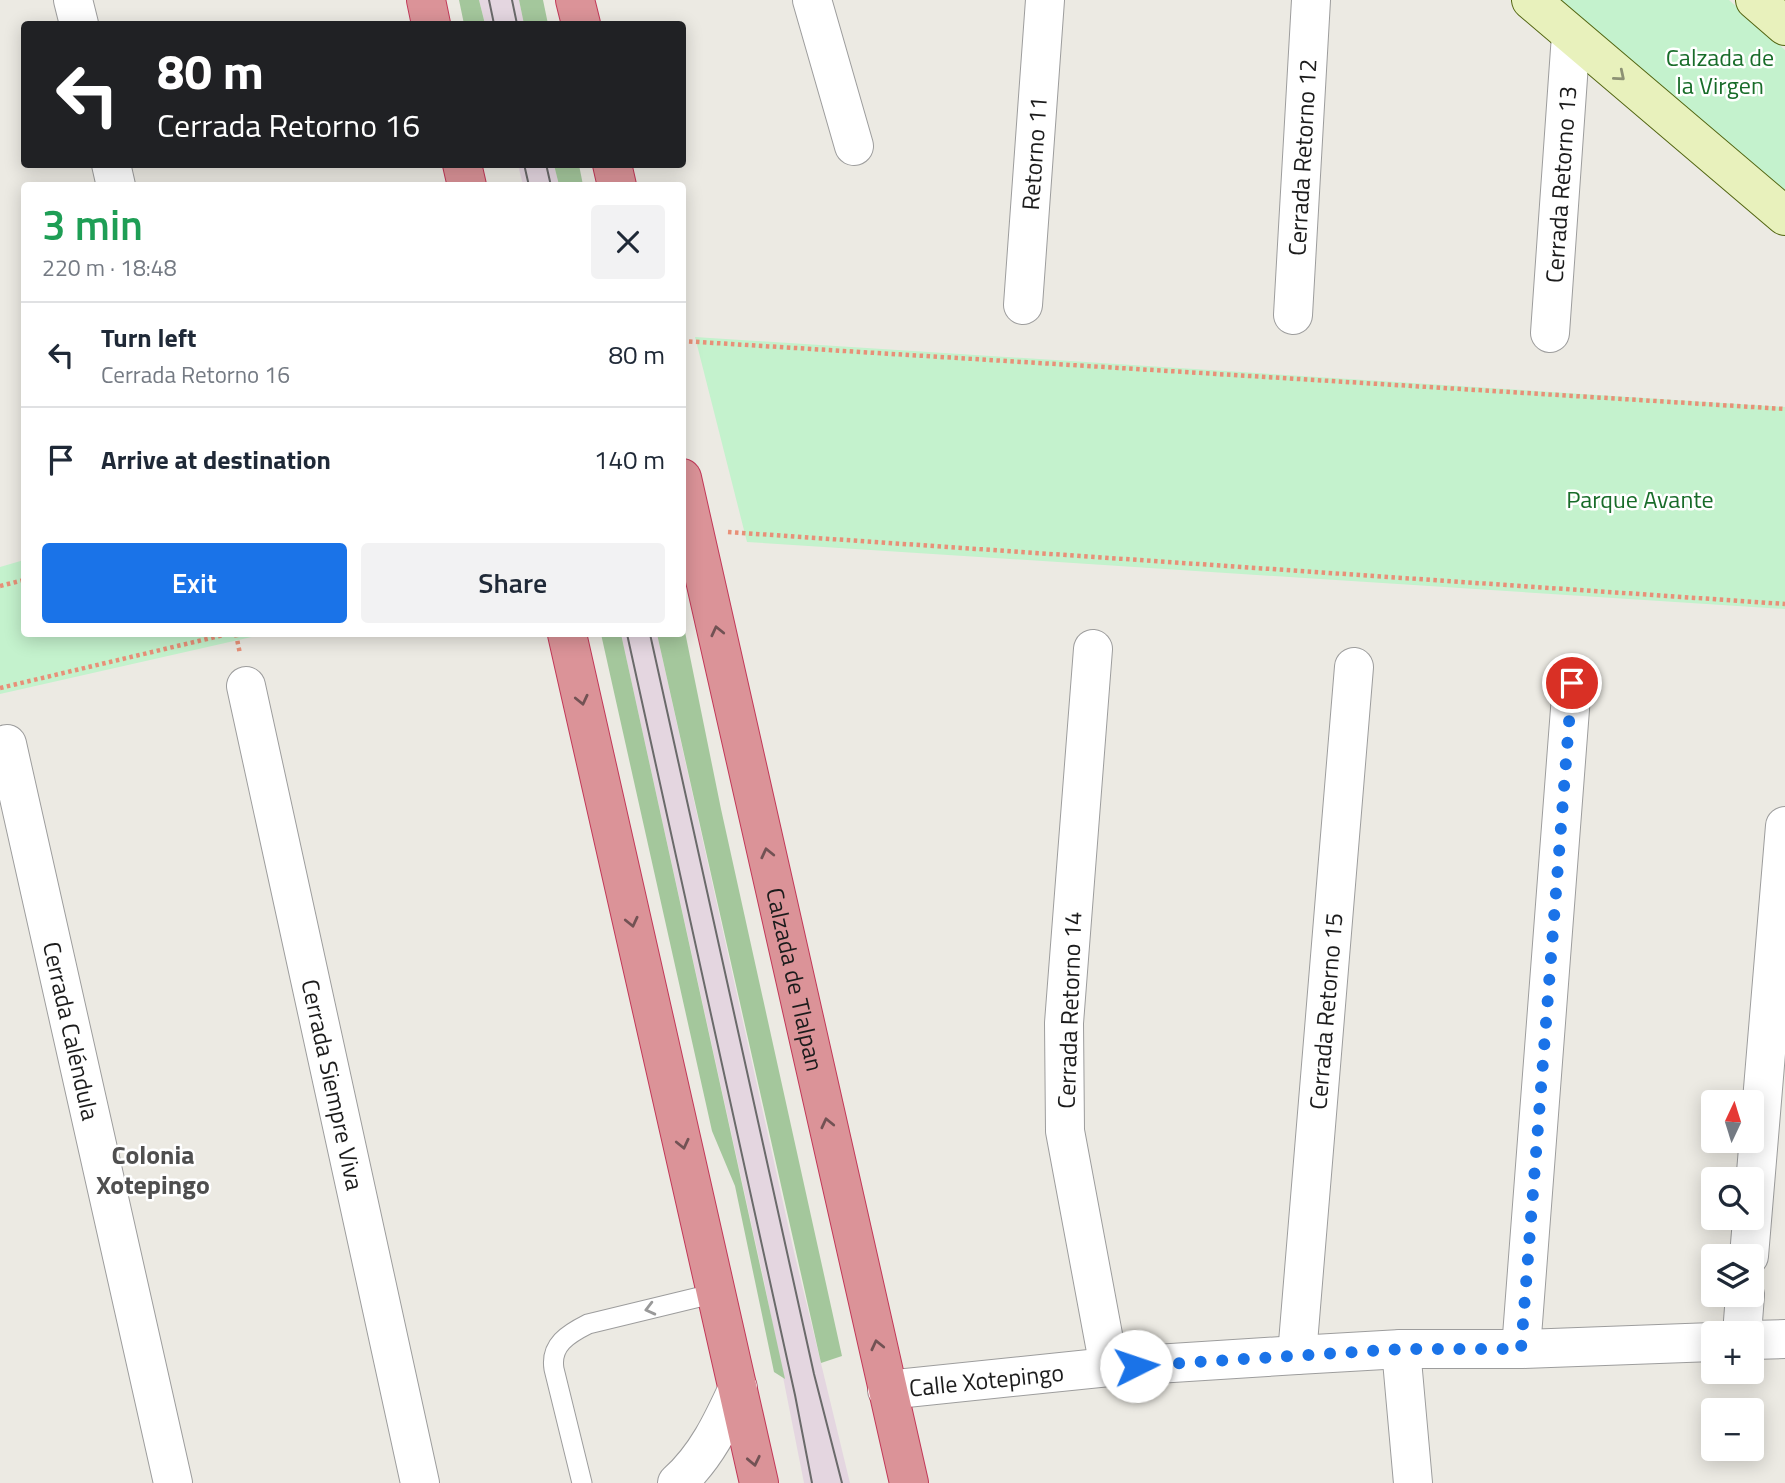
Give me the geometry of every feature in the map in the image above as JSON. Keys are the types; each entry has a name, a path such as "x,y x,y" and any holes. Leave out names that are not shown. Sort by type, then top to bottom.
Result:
{"highway":[{"path":"426,0 430,21"},
{"path":"575,0 580,21"},
{"name":"Calzada de Tlalpan","path":"686,495 909,1483"},
{"path":"568,637 759,1483"}],"main road":[{"path":"1531,0 1785,216"},
{"path":"1755,0 1785,26"}],"street":[{"path":"73,0 78,21"},
{"path":"812,0 853,146"},
{"name":"Retorno 11","path":"1023,305 1045,0"},
{"name":"Cerrada Retorno 12","path":"1293,315 1311,0"},
{"name":"Cerrada Retorno 13","path":"1550,333 1571,35"},
{"name":"Cerrada Retorno 14","path":"1093,649 1064,1023 1065,1131 1109,1367"},
{"name":"Cerrada Retorno 15","path":"1297,1355 1354,667"},
{"path":"1521,1349 1572,683"},
{"name":"Cerrada Siempre Viva","path":"246,686 420,1483"},
{"name":"Cerrada Caléndula","path":"6,744 173,1483"},
{"path":"1750,1244 1785,826"},
{"path":"1764,1340 1785,1339"},
{"name":"Calle Xotepingo","path":"887,1390 1109,1367 1297,1355 1401,1349 1521,1349 1701,1342"},
{"path":"1401,1349 1413,1483"},
{"path":"677,1483 701,1458 738,1388"}],"lane":[{"path":"582,1483 552,1361 557,1346 570,1333 588,1324 716,1293"}],"path":[{"path":"686,341 1785,409"},
{"path":"694,530 1785,604"},
{"path":"0,586 21,581"},
{"path":"0,688 215,637"}],"shaded area":[{"path":"479,0 519,0 523,21 484,21"},
{"path":"519,168 555,168 558,182 522,182"},
{"path":"622,637 658,637 794,1252 850,1483 804,1483 764,1281"}],"green space":[{"path":"459,0 479,0 484,21 463,21"},
{"path":"519,0 543,0 547,21 523,21"},
{"name":"Calzada de la Virgen","path":"1549,0 1729,0 1785,50 1785,205"},
{"path":"555,168 580,168 582,182 558,182"},
{"name":"Parque Avante","path":"695,337 1785,407 1785,609 747,542"},
{"path":"21,561 21,637 252,637 0,694 0,567"},
{"path":"602,637 622,637 785,1379 774,1372 735,1186 712,1131"},
{"path":"658,637 686,637 721,809 842,1356 821,1363"}],"tram line":[{"path":"489,0 493,21"},
{"path":"512,0 516,21"},
{"path":"525,168 528,182"},
{"path":"547,168 550,182"},
{"path":"628,637 795,1395 812,1483"},
{"path":"651,637 814,1374 842,1483"}],"district":[{"name":"Colonia Xotepingo","path":"153,1169"}],"route":[{"path":"1136,1366 1401,1349 1521,1349 1572,683"}]}
